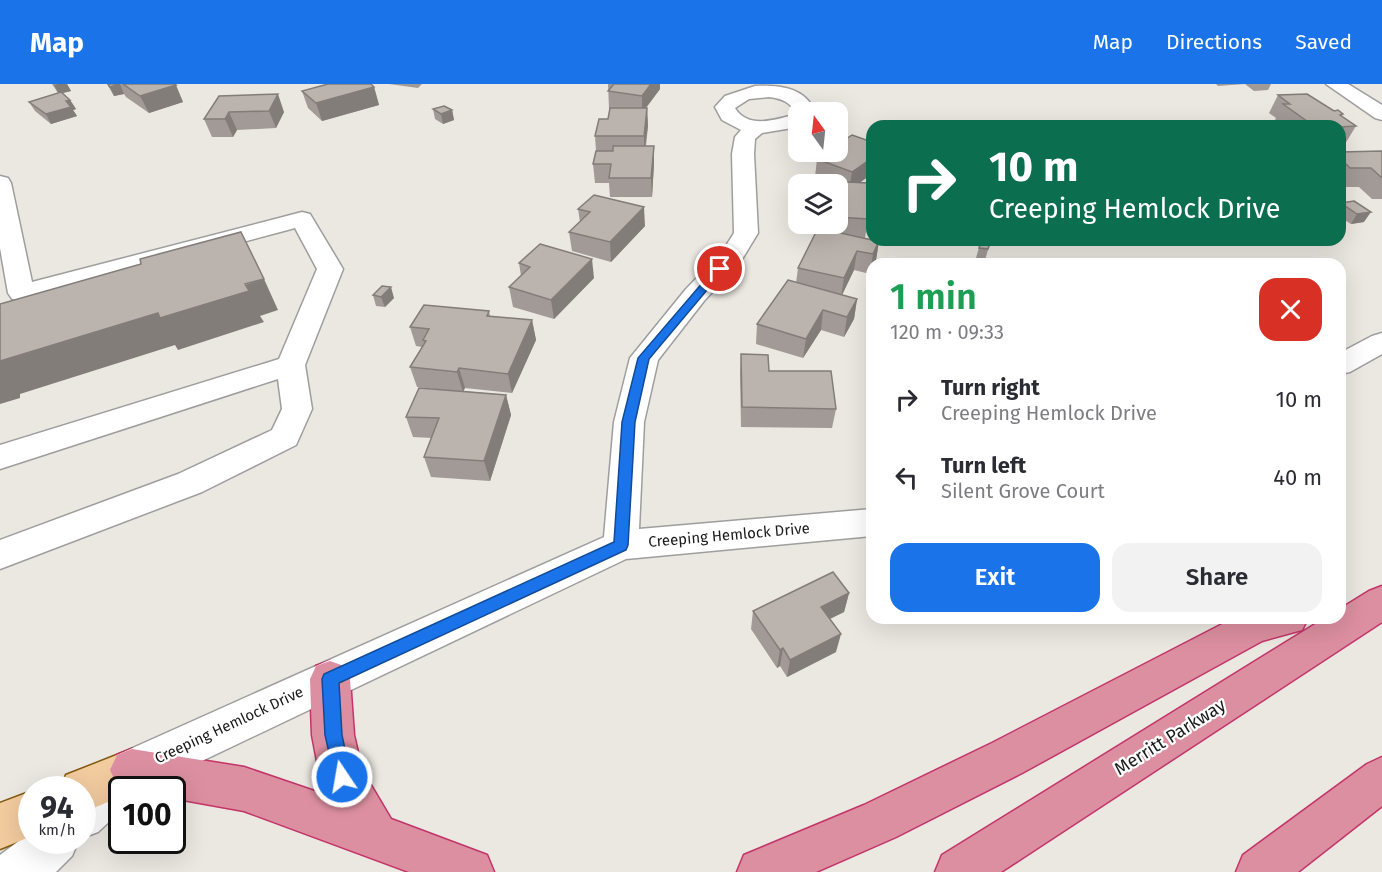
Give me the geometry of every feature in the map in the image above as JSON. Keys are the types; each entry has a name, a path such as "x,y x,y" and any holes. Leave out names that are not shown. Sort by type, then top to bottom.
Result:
{"highway":[{"path":"1346,603 1382,594"},
{"name":"Merritt Parkway","path":"959,872 1382,602"},
{"path":"761,872 880,821 1253,627 1265,624"},
{"path":"330,679 333,735 342,777 375,836"},
{"path":"132,770 244,789 470,872"},
{"path":"1260,872 1382,779"}],"main road":[{"name":"Creeping Hemlock Drive","path":"96,785 132,770"},
{"path":"0,826 18,819"}],"street":[{"path":"1335,84 1382,114"},
{"path":"788,123 756,127 733,119 725,107 728,101 752,92 778,93 801,102"},
{"path":"621,545 629,422 644,358 695,295 732,256 746,233 743,154 745,137 756,127"},
{"path":"0,183 21,293 302,219 330,269 291,364 297,409 285,436 190,483 0,555"},
{"path":"1346,361 1382,342"},
{"path":"0,457 291,364"},
{"name":"Creeping Hemlock Drive","path":"96,803 132,770 621,545 866,523"},
{"path":"15,872 41,854"}],"building":[{"path":"123,84 174,84 176,85 140,96"},
{"path":"328,84 371,84 374,87 316,103 302,91"},
{"path":"614,84 651,84 642,96 608,91"},
{"path":"61,92 70,100 66,101 71,107 46,114 29,102"},
{"path":"278,94 269,111 229,112 225,119 204,119 219,96"},
{"path":"1307,94 1334,111 1338,110 1343,114 1340,115 1356,126 1346,127 1346,120 1306,120 1283,104 1290,104 1278,95"},
{"path":"444,106 452,110 441,114 433,109"},
{"path":"610,108 647,108 644,136 595,136 599,119 608,119"},
{"path":"852,135 866,140 866,162 852,172 825,162 848,162 848,138"},
{"path":"613,146 654,146 651,178 609,178 611,164 593,164 596,151 613,151"},
{"path":"1382,151 1382,178 1371,168 1350,168 1346,164 1346,152"},
{"path":"848,182 866,183 866,219 848,218"},
{"path":"594,195 644,207 610,242 569,232 590,212 578,209"},
{"path":"1354,201 1371,212 1357,214 1346,206 1346,202"},
{"path":"241,232 264,279 245,284 249,291 160,318 158,313 0,361 0,304 141,264 140,259"},
{"path":"815,234 845,234 866,239 866,246 877,246 873,254 857,251 844,278 798,268"},
{"path":"540,244 592,259 551,300 509,287 530,267 519,263"},
{"path":"980,246 989,246 988,249 979,248"},
{"path":"788,280 857,299 847,317 823,310 806,339 757,324"},
{"path":"382,286 391,287 381,297 373,295"},
{"path":"424,305 489,311 487,316 532,320 508,374 459,368 457,372 410,367 426,341 423,340 429,329 410,327"},
{"path":"741,354 768,355 769,371 831,371 836,409 742,407"},
{"path":"419,388 506,395 484,461 424,457 439,418 406,417"},
{"path":"833,572 849,593 821,607 841,634 790,660 783,648 780,650 753,611"}],"route":[{"path":"342,777 333,735 330,679 621,545 629,422 644,358 695,295 720,269"}]}
